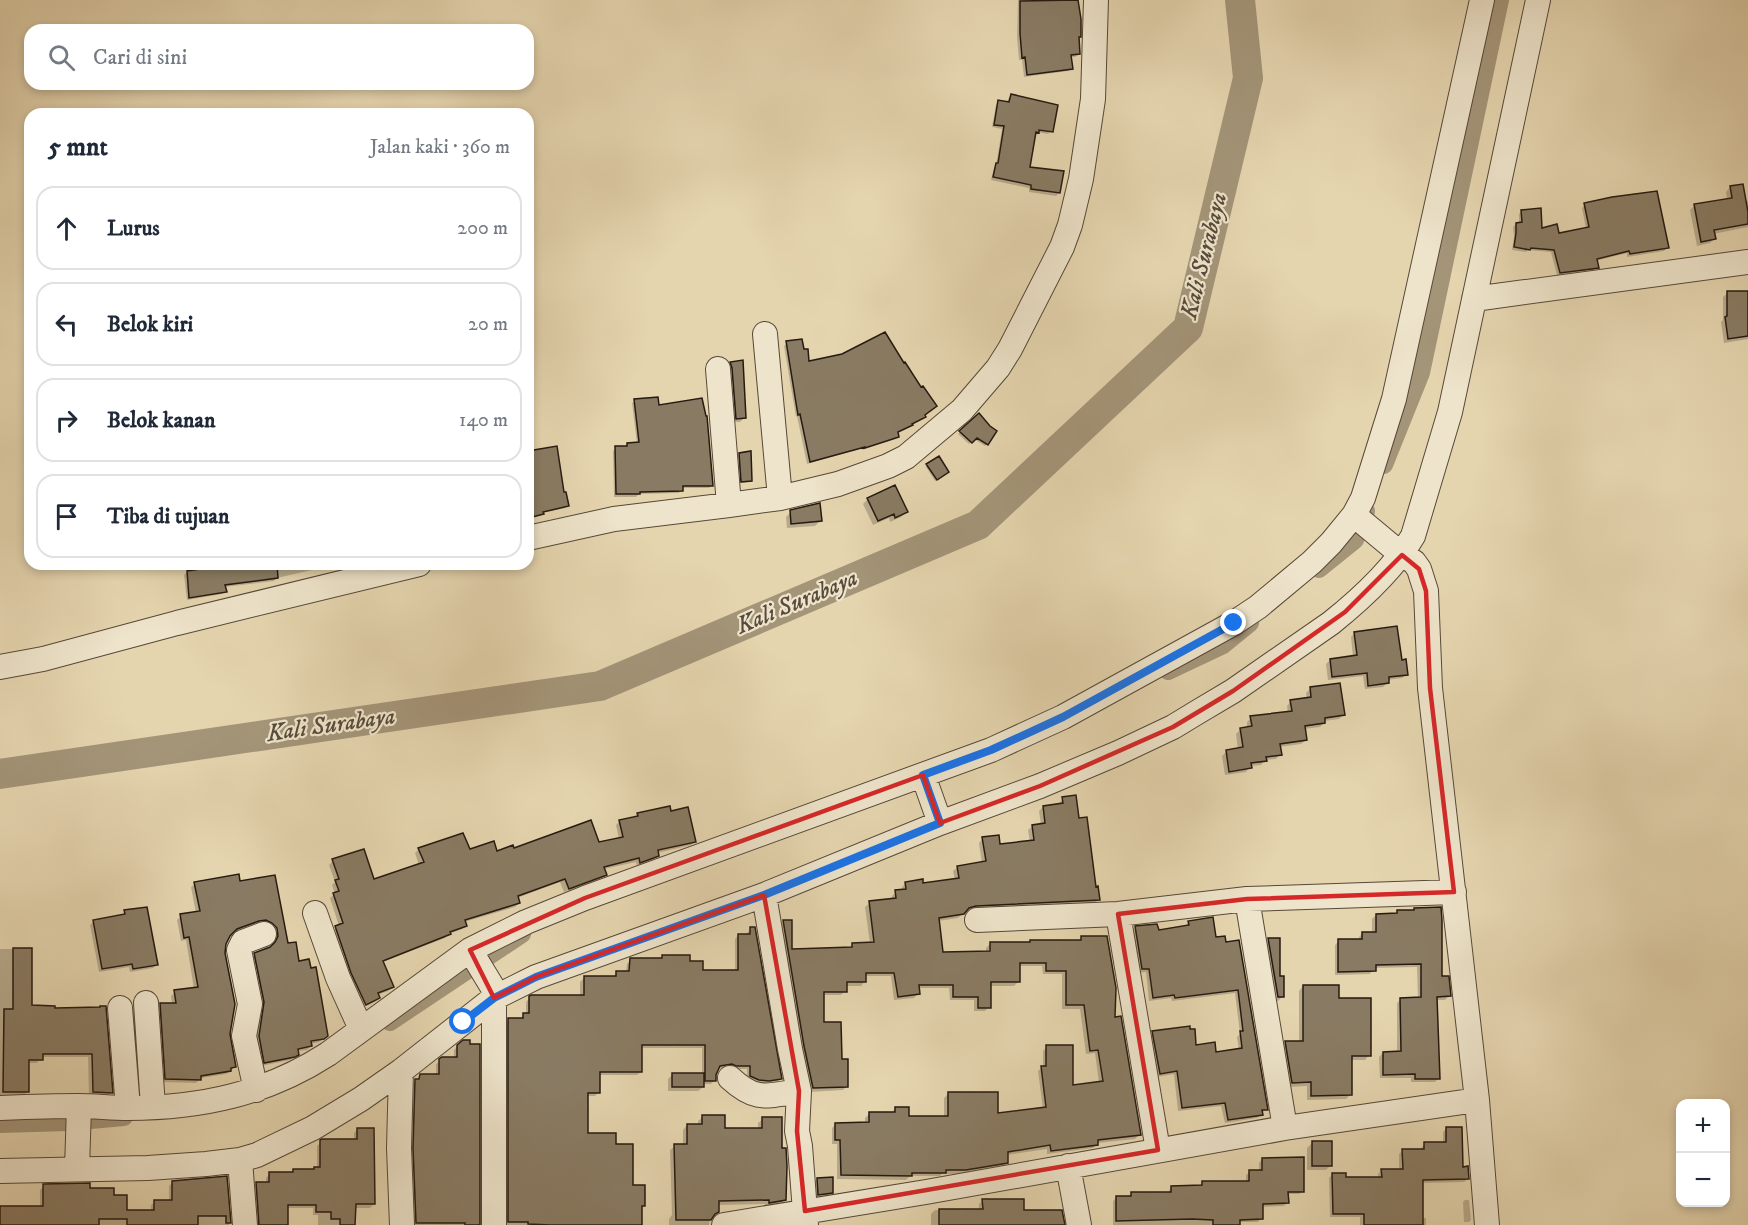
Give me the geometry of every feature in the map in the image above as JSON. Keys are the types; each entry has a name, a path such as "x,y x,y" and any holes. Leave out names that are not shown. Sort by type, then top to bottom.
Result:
{"street":[{"path":"534,537 614,519 780,498 838,484 906,457 962,410 998,368 1018,334 1062,247 1076,207 1093,99 1096,0"},
{"path":"0,1108 153,1107 208,1102 256,1090 309,1067 472,953 526,922 585,897 924,778 991,750 1063,717 1234,623 1258,607 1312,562 1356,517 1394,399 1482,0"},
{"path":"0,1171 77,1161 148,1168 240,1160 257,1155 313,1128 361,1099 400,1071 493,993 764,895 939,820 1040,786 1173,728 1233,691 1345,612 1396,549 1413,536 1450,412 1538,0"},
{"path":"1474,299 1748,262"},
{"path":"765,334 780,498"},
{"path":"718,369 729,505"},
{"path":"1356,517 1414,562 1419,569 1426,591 1430,688 1477,1100 1487,1225"},
{"path":"0,667 54,656 393,570"},
{"path":"924,778 939,820"},
{"path":"977,920 1118,914 1247,899 1454,892"},
{"path":"764,895 799,1091 797,1131 806,1218"},
{"path":"1247,899 1285,1128"},
{"path":"315,913 361,1029"},
{"path":"1118,914 1158,1150"},
{"path":"256,1090 244,1036 250,1004 239,950 243,942 264,934"},
{"path":"472,953 493,993 494,1225"},
{"path":"146,1003 153,1107"},
{"path":"120,1008 129,1108"},
{"path":"400,1071 399,1148 402,1225"},
{"path":"730,1078 743,1090 754,1095 770,1096 799,1091"},
{"path":"724,1225 806,1218 926,1192 1158,1150 1285,1128 1477,1100"},
{"path":"77,1161 79,1109"},
{"path":"240,1160 245,1225"},
{"path":"1068,1166 1079,1225"}],"highlighted area":[{"path":"1402,555 1419,569 1426,591 1430,688 1454,892 1247,899 1118,914 1158,1150 805,1211 797,1131 799,1091 764,895 536,977 494,998 470,950 585,898 923,775 940,823 1040,786 1173,727 1233,691 1345,612"}],"building":[{"path":"1078,0 1081,19 1080,54 1071,55 1073,69 1027,75 1025,57 1022,58 1020,1"},
{"path":"1011,94 1058,105 1053,132 1039,130 1039,133 1036,132 1030,167 1064,171 1060,193 1031,189 1031,185 993,177 996,163 998,163 1004,126 994,125 998,100 1009,102"},
{"path":"1743,184 1748,224 1714,230 1716,239 1701,242 1694,204 1732,198 1730,186"},
{"path":"1657,191 1669,248 1630,254 1629,251 1597,259 1599,268 1560,273 1554,250 1514,247 1516,223 1522,222 1521,210 1541,208 1542,228 1557,224 1559,233 1589,227 1584,203"},
{"path":"1727,291 1748,291 1748,336 1728,339 1725,317 1727,316"},
{"path":"885,332 904,363 937,406 925,415 926,417 898,432 899,437 810,462 800,414 798,415 786,341 802,339 804,349 808,349 809,361 842,354"},
{"path":"743,360 746,418 736,419 730,362"},
{"path":"658,397 659,405 702,398 707,416 713,486 683,486 683,491 616,494 615,446 627,446 627,443 639,442 634,399"},
{"path":"979,413 997,431 988,445 977,438 972,443 959,431"},
{"path":"557,446 564,492 566,492 569,506 534,516 534,450"},
{"path":"751,451 752,481 741,482 739,453"},
{"path":"939,456 949,472 937,480 926,464"},
{"path":"895,485 908,512 895,518 894,514 878,521 867,498"},
{"path":"820,503 822,521 791,524 790,510"},
{"path":"277,570 278,578 225,585 227,592 189,598 187,571"},
{"path":"1397,626 1402,660 1406,659 1408,675 1389,677 1389,683 1368,686 1367,673 1332,677 1330,659 1357,655 1354,632"},
{"path":"1340,683 1345,715 1325,718 1325,723 1305,726 1307,740 1280,744 1282,755 1266,757 1267,761 1251,763 1252,768 1229,772 1226,750 1243,747 1240,728 1252,726 1250,716 1292,711 1290,700 1311,697 1310,687"},
{"path":"1076,795 1079,818 1087,817 1096,887 1098,886 1100,900 969,908 964,914 939,918 943,952 990,951 990,942 1081,940 1081,936 1107,936 1116,988 1115,1017 1121,1016 1141,1135 1098,1140 1098,1145 1051,1151 1050,1145 1008,1152 1008,1163 966,1170 946,1170 946,1173 912,1173 912,1176 841,1175 840,1140 835,1140 835,1123 869,1122 869,1112 895,1112 895,1107 909,1107 909,1116 948,1116 948,1092 998,1092 998,1113 1046,1107 1041,1066 1046,1066 1046,1045 1073,1045 1073,1085 1103,1081 1098,1050 1090,1051 1084,1005 1066,1005 1066,971 1046,971 1046,963 1020,963 1020,982 991,982 991,1008 978,1008 978,997 953,997 953,985 919,985 920,994 898,997 894,973 866,973 866,982 847,982 847,992 824,992 824,1022 841,1022 842,1059 848,1059 848,1087 813,1088 783,920 792,920 792,949 852,947 852,943 874,942 869,901 896,898 895,890 906,889 905,882 923,879 923,883 959,878 957,866 986,861 982,837 999,835 1000,844 1034,840 1032,825 1045,823 1043,806 1063,803 1062,797"},
{"path":"670,806 671,811 688,807 696,842 658,850 659,856 640,863 639,858 604,867 607,875 569,889 565,879 518,896 520,903 465,920 467,926 450,932 451,934 383,961 394,987 378,993 380,998 366,1005 351,973 335,926 343,923 333,893 339,891 335,880 339,879 332,859 364,849 374,879 424,862 418,848 463,833 470,849 494,841 497,851 513,845 514,848 591,820 599,842 623,837 619,820 638,816 637,813"},
{"path":"239,874 240,881 275,875 288,943 296,942 299,961 309,959 311,968 316,967 328,1036 311,1041 312,1046 298,1049 299,1055 295,1057 264,1063 259,1036 264,1002 254,953 270,947 278,936 277,928 272,923 266,920 259,921 237,929 226,944 225,953 235,1004 230,1034 236,1067 231,1068 231,1071 201,1076 201,1080 165,1079 160,1003 176,1003 174,990 198,987 189,937 184,938 180,914 200,911 194,882"},
{"path":"147,907 158,965 133,969 132,964 102,969 93,920 125,914 124,910"},
{"path":"1441,907 1442,976 1449,976 1451,996 1437,997 1440,1079 1415,1079 1415,1074 1383,1075 1383,1052 1401,1051 1400,998 1421,997 1421,964 1376,965 1376,971 1338,972 1338,939 1362,939 1362,932 1376,932 1376,914 1397,913 1397,910 1414,910 1414,908"},
{"path":"1213,917 1216,937 1225,936 1226,942 1239,940 1268,1110 1262,1110 1263,1115 1228,1120 1225,1103 1182,1108 1177,1071 1160,1074 1152,1031 1190,1026 1190,1029 1195,1029 1196,1045 1215,1042 1216,1052 1242,1048 1240,1031 1243,1031 1238,990 1175,998 1174,995 1153,998 1149,969 1142,969 1135,926 1157,924 1159,930 1189,925 1188,921"},
{"path":"750,927 755,927 782,1079 759,1080 750,1076 750,1066 732,1064 720,1066 716,1081 705,1081 705,1045 642,1045 642,1072 600,1072 600,1093 588,1093 588,1133 616,1133 616,1144 633,1144 633,1185 645,1185 642,1225 550,1225 508,1222 508,1018 523,1018 523,1013 529,1013 529,996 531,995 584,995 584,976 616,976 616,971 629,971 630,958 690,955 690,961 703,961 703,970 738,970 738,934 750,934"},
{"path":"1268,938 1280,938 1280,976 1284,976 1284,997 1278,997"},
{"path":"13,948 32,948 32,1005 55,1006 55,1008 106,1006 113,1093 93,1092 92,1054 43,1054 43,1060 29,1060 29,1092 3,1092 4,1009 13,1009"},
{"path":"1303,985 1339,985 1339,998 1371,998 1371,1056 1352,1056 1352,1095 1311,1096 1311,1082 1292,1083 1285,1041 1303,1041"},
{"path":"463,1040 470,1040 470,1044 480,1044 480,1225 416,1223 413,1148 415,1079 419,1079 420,1074 439,1074 439,1059 457,1057 457,1045"},
{"path":"672,1073 704,1073 704,1087 672,1087"},
{"path":"702,1115 725,1115 725,1128 762,1128 762,1117 782,1117 782,1148 786,1148 787,1166 786,1200 769,1203 769,1200 719,1201 719,1212 711,1220 676,1220 674,1144 687,1144 687,1124 702,1124"},
{"path":"1446,1127 1462,1127 1463,1167 1468,1166 1469,1179 1423,1180 1423,1225 1364,1225 1364,1214 1333,1214 1332,1173 1346,1173 1346,1177 1382,1177 1381,1169 1403,1169 1402,1149 1424,1149 1424,1142 1446,1142"},
{"path":"357,1128 374,1128 375,1204 356,1204 355,1225 340,1225 340,1219 331,1219 331,1212 316,1212 316,1205 288,1205 288,1225 259,1225 256,1182 269,1182 269,1172 293,1172 293,1169 320,1167 320,1140 357,1139"},
{"path":"1312,1141 1332,1141 1332,1166 1312,1166"},
{"path":"1304,1157 1304,1192 1288,1192 1289,1203 1263,1204 1263,1219 1240,1220 1240,1225 1213,1225 1213,1220 1192,1219 1116,1221 1116,1196 1131,1196 1131,1192 1171,1192 1171,1186 1202,1185 1202,1181 1249,1181 1249,1170 1262,1170 1262,1158"},
{"path":"227,1176 231,1223 226,1223 226,1216 198,1216 198,1225 127,1225 127,1219 99,1219 99,1225 0,1225 0,1206 43,1206 43,1184 90,1183 90,1188 114,1188 114,1195 127,1195 127,1210 154,1210 154,1200 172,1200 172,1181"},
{"path":"833,1177 833,1193 818,1195 817,1178"},
{"path":"982,1199 1024,1199 1024,1210 1062,1210 1065,1225 939,1225 939,1209 983,1209"}],"waterway":[{"name":"Kali Surabaya","path":"0,774 600,686 978,525 1188,328 1248,78 1240,0"},
{"path":"1384,465 1421,373 1500,0"},
{"path":"1319,569 1355,540 1366,511"},
{"path":"1168,671 1223,645 1250,623"},
{"path":"390,1022 522,934"},
{"path":"0,1124 68,1122 124,1117"}],"route":[{"path":"463,1022 494,998 536,977 764,895 940,823 923,775 991,750 1063,717 1234,623"}]}
